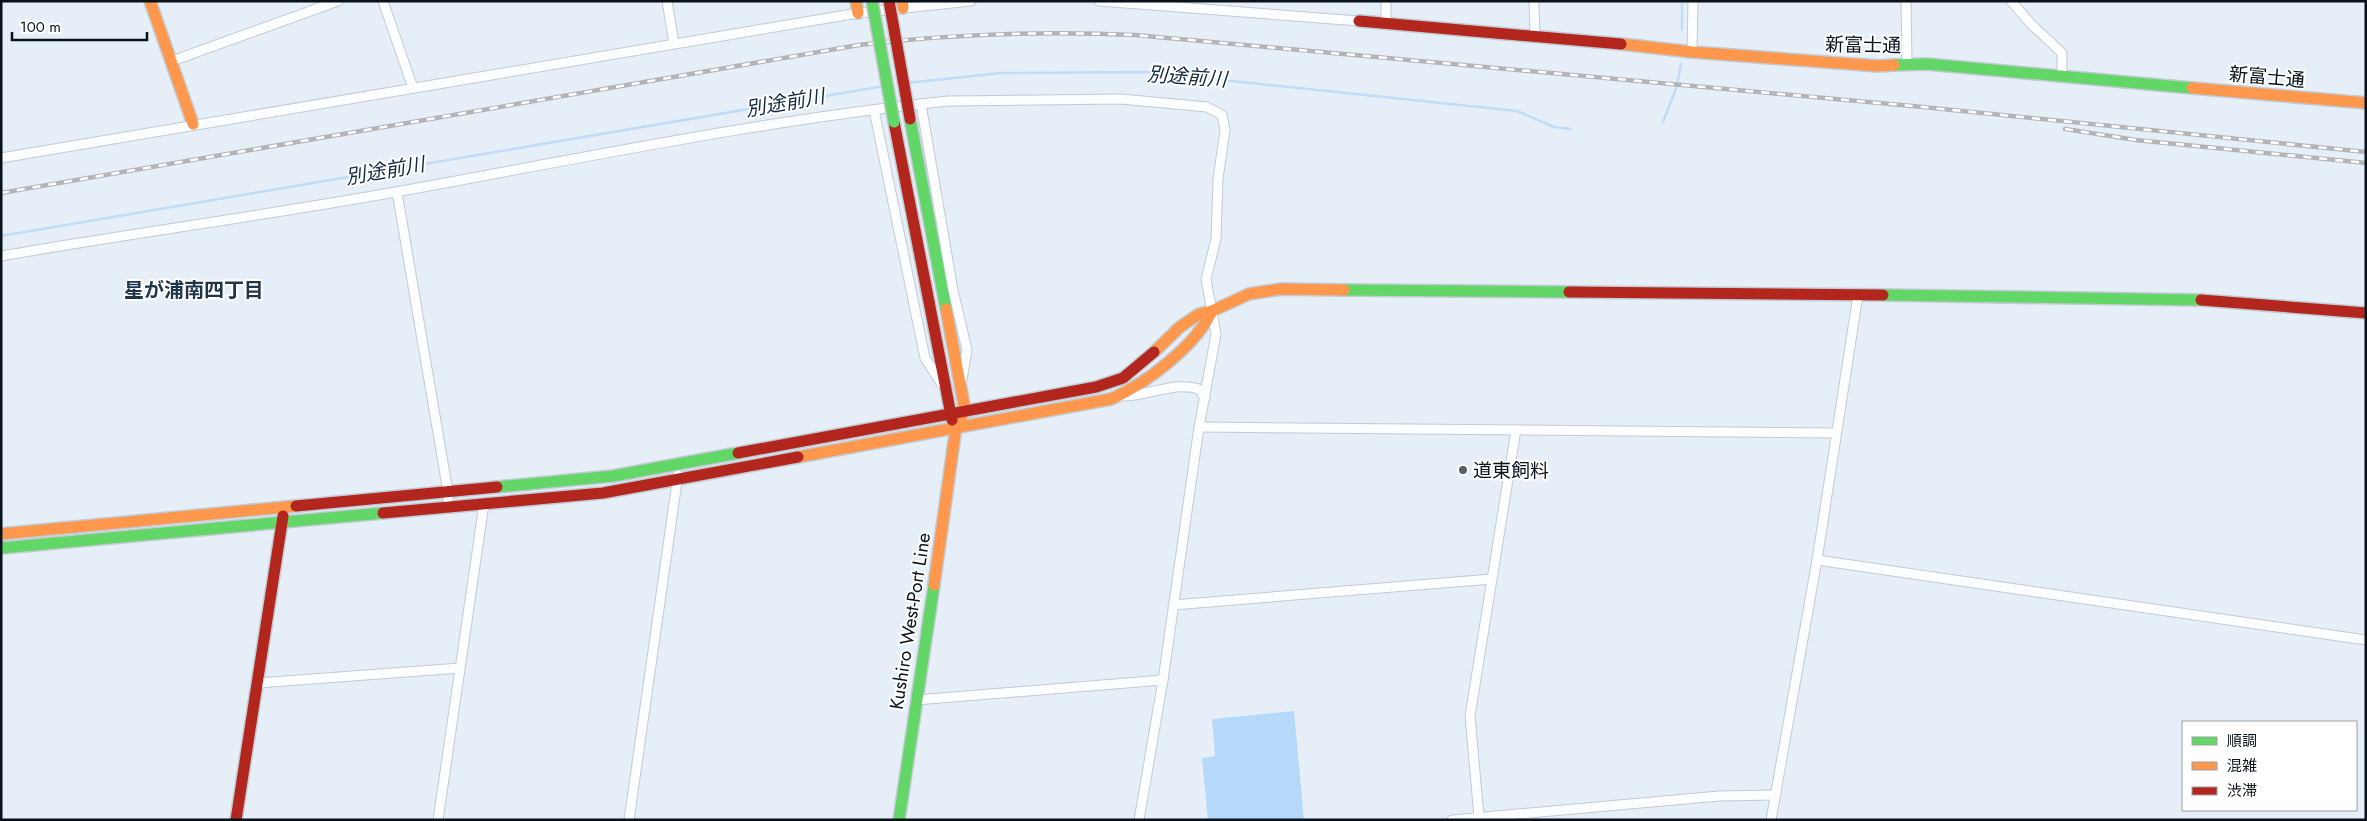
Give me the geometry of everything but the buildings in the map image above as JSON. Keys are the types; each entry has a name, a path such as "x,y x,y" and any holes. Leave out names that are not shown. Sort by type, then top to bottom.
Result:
{"street":[{"path":"150,1 193,124"},
{"path":"172,61 338,1"},
{"path":"383,1 413,88"},
{"path":"668,1 674,43"},
{"path":"872,1 948,413 956,427"},
{"path":"889,1 965,410"},
{"path":"1,158 674,43 857,7 971,1"},
{"path":"1099,1 1359,22"},
{"path":"1386,1 1386,22"},
{"path":"1534,1 1535,35"},
{"path":"1692,52 1693,1"},
{"path":"1906,1 1908,63"},
{"path":"2011,1 2031,24 2062,53 2062,75"},
{"name":"新富士通","path":"1359,22 1386,22 1535,35 1692,52 1878,66 1908,63 2062,75 2366,103"},
{"path":"1,256 397,192 776,122 948,101 1121,99 1207,107 1222,116 1225,130 1218,179 1216,239 1206,279 1216,334 1172,606 1163,680 1139,820"},
{"path":"922,104 953,290 967,350 960,388"},
{"path":"874,110 925,358 945,390"},
{"path":"397,192 448,492 448,507"},
{"path":"1,534 613,476 1096,387 1123,378 1160,349 1180,327 1199,314 1212,311 1249,294 1281,289 2187,299 2366,313"},
{"path":"1771,820 1817,560 1858,295"},
{"path":"1120,396 1139,386 1162,369 1206,325 1212,311"},
{"path":"1,548 603,493 860,447 956,427 1072,407 1120,396 1135,396 1187,385 1199,389 1205,398"},
{"name":"Kushiro West-Port Line","path":"899,820 952,468 956,427 965,410"},
{"path":"1200,427 1836,433"},
{"path":"1480,817 1470,716 1516,430"},
{"path":"628,820 680,463"},
{"path":"438,820 484,504"},
{"path":"236,820 283,508"},
{"path":"1817,560 2366,640"},
{"path":"1172,606 1492,578"},
{"path":"258,683 460,668"},
{"path":"916,700 1163,680"},
{"path":"1452,820 1719,796 1776,794"}],"shaded area":[{"path":"1294,711 1304,820 1208,820 1202,758 1215,756 1212,719"}],"waterway":[{"name":"別途前川","path":"1682,1 1682,30"},
{"name":"別途前川","path":"1663,122 1677,86 1681,64"},
{"name":"別途前川","path":"907,83 1001,73 1145,72 1517,111 1554,127 1571,129"},
{"name":"別途前川","path":"1,236 884,86"}],"railway":[{"path":"1,193 859,45 962,36 1066,33 1135,35 1923,107 2366,152"},
{"path":"2065,129 2136,140 2366,163"}],"traffic: fast":[{"path":"872,1 894,122"},
{"path":"1894,65 1927,64 2192,88"},
{"path":"910,119 946,309"},
{"path":"1344,290 1569,292"},
{"path":"1883,295 2201,300"},
{"path":"497,487 613,476 738,453"},
{"path":"1,548 383,513"},
{"path":"899,820 934,585"}],"traffic: slow":[{"path":"150,1 193,124"},
{"path":"856,1 858,13"},
{"path":"902,1 903,8"},
{"path":"1621,44 1692,52 1878,66 1894,65"},
{"path":"2192,88 2366,103"},
{"path":"1154,352 1180,327 1199,314 1212,311 1249,294 1281,289 1344,290"},
{"path":"934,585 956,427 965,410 946,309"},
{"path":"798,457 1111,399 1139,384 1169,362 1205,324 1212,311"},
{"path":"1,534 296,506"}],"traffic: jam":[{"path":"889,1 910,119"},
{"path":"1359,21 1621,44"},
{"path":"894,122 952,420"},
{"path":"1569,292 1883,295"},
{"path":"2201,300 2366,313"},
{"path":"738,453 1096,387 1123,378 1154,352"},
{"path":"383,513 603,493 798,457"},
{"path":"296,506 497,487"},
{"path":"236,820 283,516"}],"place":[{"name":"道東飼料","path":"1463,470"}],"district":[{"name":"星が浦南四丁目","path":"194,290"}]}
